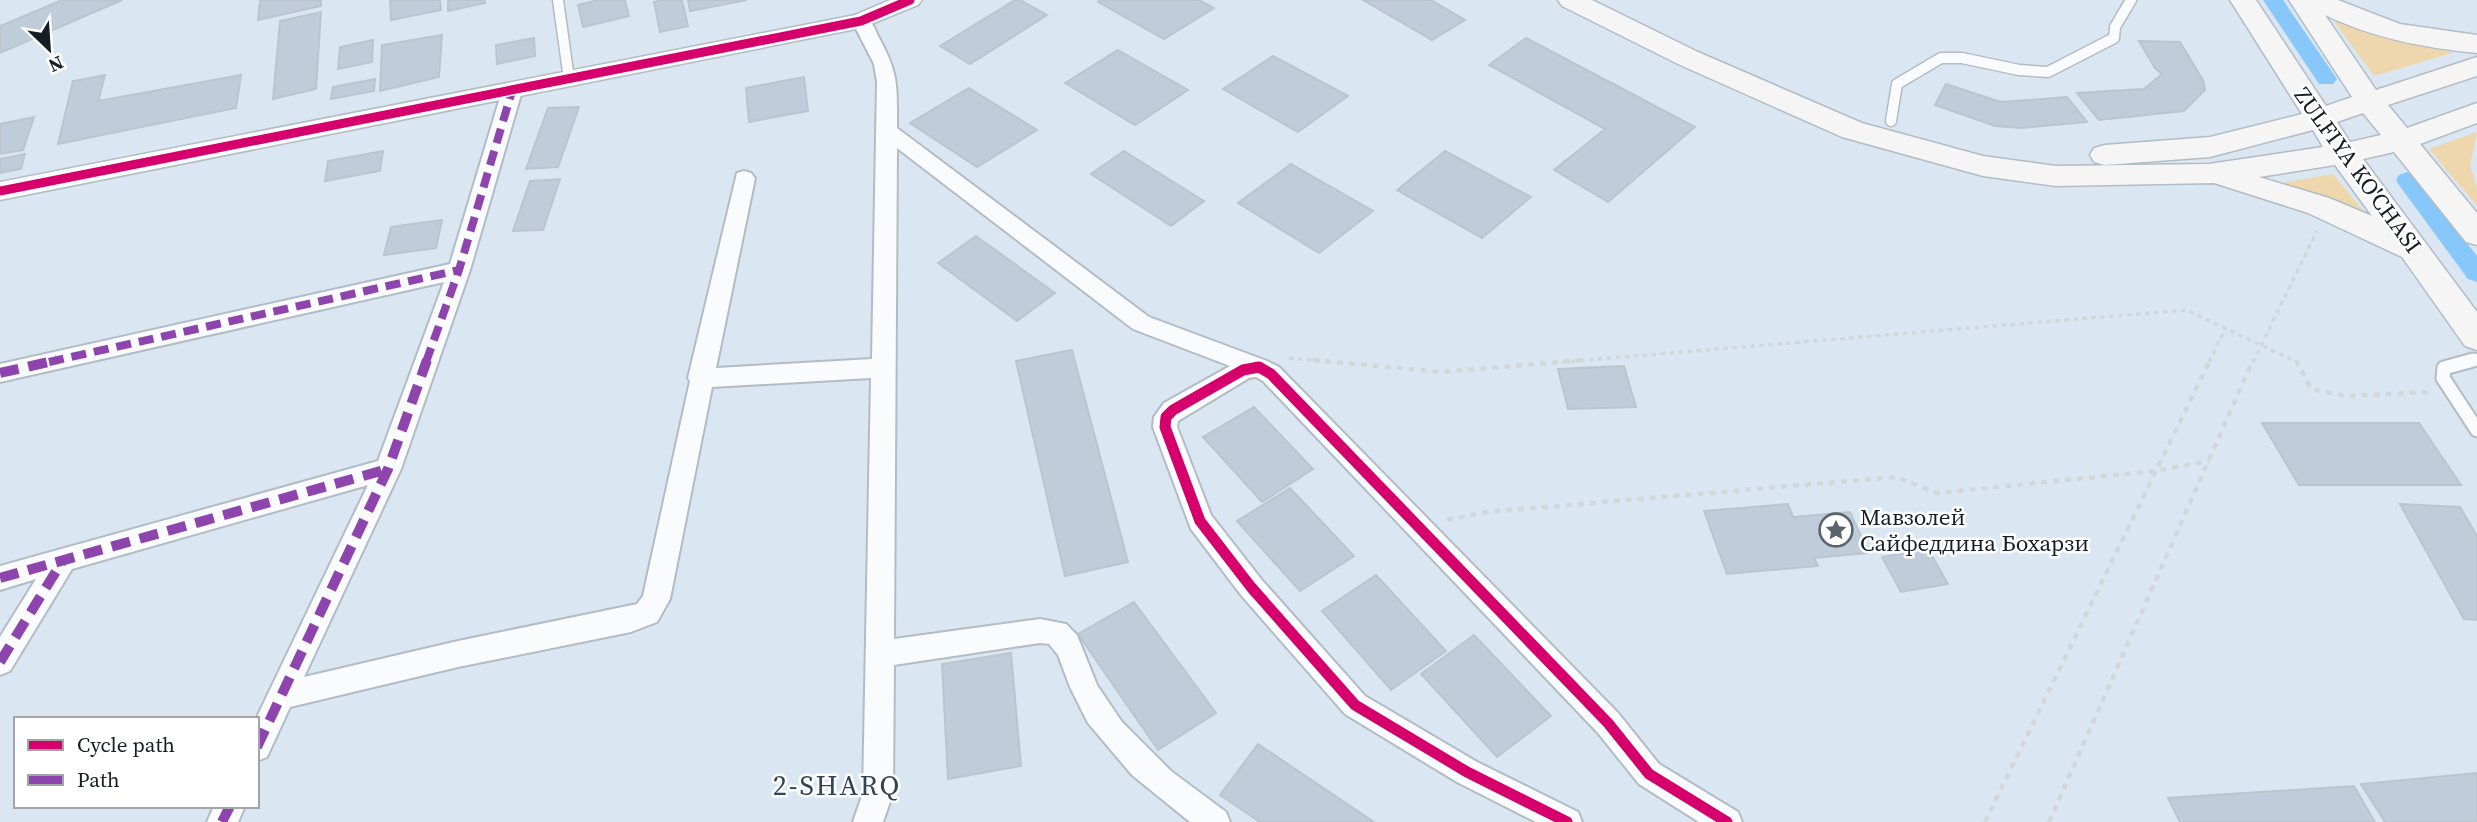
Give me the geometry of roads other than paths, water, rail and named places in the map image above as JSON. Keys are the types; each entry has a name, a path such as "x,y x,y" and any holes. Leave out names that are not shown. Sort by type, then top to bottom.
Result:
{"main road":[{"path":"1571,0 1688,58 1839,125 1914,149 1983,166 2056,176 2210,174 2343,154 2400,141 2477,112"},
{"path":"1616,0 1706,45 1831,100 1891,121 2007,149 2089,156 2210,147 2318,118 2477,66"},
{"name":"ZULFIYA KO'CHASI","path":"2243,0 2318,118 2477,337"},
{"path":"2302,0 2368,100 2477,234"},
{"path":"2318,0 2373,24 2415,37 2477,44"},
{"path":"2210,174 2288,194 2328,208 2372,227 2417,254"}],"street":[{"path":"0,191 861,20 910,0"},
{"path":"861,20 884,64 887,82 881,368 878,793 885,822"},
{"path":"259,743 388,469 459,270 512,91"},
{"path":"886,130 1141,323 1259,367 1271,374 1608,723 1649,774 1727,822"},
{"path":"281,696 458,653 631,620 647,612 656,599 744,178"},
{"path":"0,373 459,270"},
{"path":"1259,367 1243,370 1173,410 1166,418 1165,427 1200,521 1251,587 1354,705 1467,772 1567,822"},
{"path":"701,378 881,368"},
{"path":"0,578 388,469"},
{"path":"0,662 63,560"},
{"path":"880,654 1040,631 1058,633 1068,643 1087,694 1121,744 1180,798 1215,822"},
{"path":"868,822 878,793"}],"lane":[{"path":"558,0 569,79"},
{"path":"1891,121 1897,84 1941,58 1962,58 2019,70 2048,72 2114,38 2115,27 2131,0"},
{"path":"2477,359 2444,368 2443,377 2477,430"}],"waterway":[{"path":"2273,0 2326,79"},
{"path":"2407,180 2477,273"}],"place":[{"name":"Мавзолей Сайфеддина Бохарзи","path":"1836,530"}],"district":[{"name":"2-SHARQ","path":"837,785"}]}
